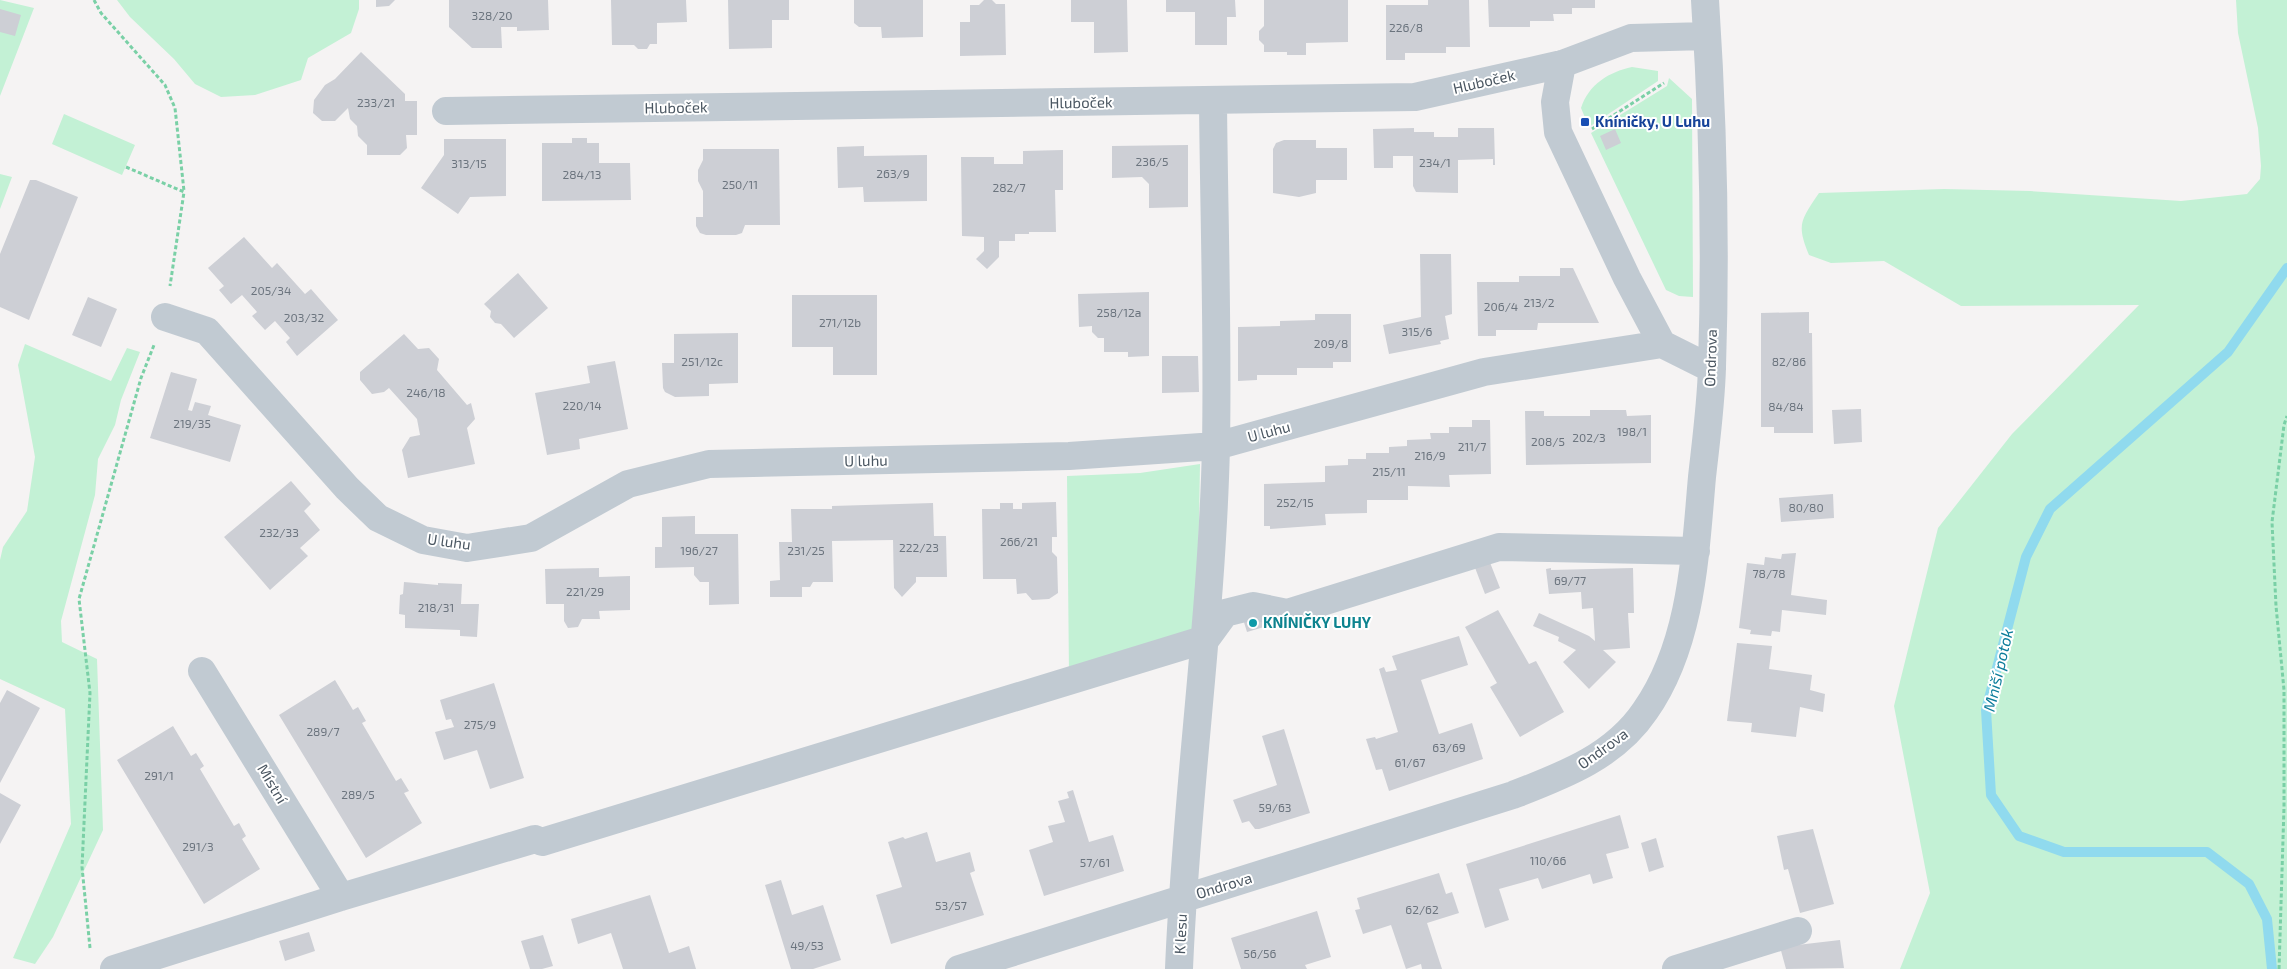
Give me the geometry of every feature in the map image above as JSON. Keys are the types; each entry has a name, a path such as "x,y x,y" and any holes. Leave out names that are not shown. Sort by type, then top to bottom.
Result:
{"street":[{"name":"Ondrova","path":"960,969 1513,795 1581,767 1634,726 1660,686 1672,658 1682,627 1696,551 1712,368 1713,176 1705,0"},
{"name":"Hluboček","path":"446,112 1415,97 1562,64 1631,38 1707,36"},
{"path":"1562,64 1555,102 1558,132 1627,278 1662,344 1712,368"},
{"name":"K lesu","path":"1179,969 1182,899 1206,638 1216,446 1213,101"},
{"name":"U luhu","path":"165,317 207,331 347,488 378,518 423,540 467,548 531,538 628,484 709,464 1069,456 1216,446 1484,372 1662,344"},
{"path":"114,969 341,897 535,839 542,842 1206,638 1225,613 1253,606 1287,613 1498,547 1696,551"},
{"name":"Místní","path":"202,671 341,897"},
{"path":"1676,969 1798,931"}],"path":[{"path":"90,950 82,867 90,693 79,598 141,378 165,317 184,192 175,108 165,85 101,13 94,0"},
{"path":"1588,132 1664,83"},
{"path":"126,167 184,192"},
{"path":"2279,969 2284,806 2284,690 2276,606 2272,522 2284,425 2287,416"}],"green space":[{"path":"0,0 34,8 0,96"},
{"path":"117,0 359,0 359,9 351,33 308,58 301,80 255,95 221,97 195,84 174,59 130,17"},
{"path":"2236,0 2287,0 2287,969 1900,969 1930,893 1894,706 1938,528 2012,434 2139,305 1961,306 1884,261 1831,263 1809,255 1802,229 1804,216 1819,193 1944,189 2030,191 2181,201 2247,194 2260,179 2261,166 2258,128 2238,33"},
{"path":"1632,67 1658,71 1658,81 1589,127 1581,108 1589,92 1601,80 1615,72"},
{"path":"1669,78 1692,99 1693,297 1679,296 1666,290 1591,133 1667,86"},
{"path":"64,114 135,145 122,175 52,144"},
{"path":"0,174 12,177 0,209"},
{"path":"25,344 111,381 127,348 140,352 121,400 115,425 98,459 95,495 61,621 62,642 97,659 103,830 53,937 35,964 13,958 71,824 65,709 0,679 0,560 3,547 27,511 35,457 18,365"},
{"path":"1200,464 1197,636 1069,674 1067,476 1140,473"}],"building":[{"path":"376,0 395,0 389,6 376,7"},
{"path":"449,0 548,0 549,30 517,31 517,27 501,27 502,48 472,48 449,27"},
{"path":"611,0 686,0 687,22 657,23 657,44 650,44 647,49 638,49 634,45 612,45"},
{"path":"728,0 789,0 789,20 772,20 772,48 729,49"},
{"path":"854,0 923,0 923,37 882,38 881,27 859,27 854,23"},
{"path":"984,0 992,0 996,4 1005,4 1006,55 960,56 960,22 970,22 970,5 979,5"},
{"path":"1071,0 1127,0 1128,52 1094,53 1094,22 1071,22"},
{"path":"1166,0 1235,0 1236,17 1227,17 1227,45 1195,45 1195,12 1166,12"},
{"path":"1264,0 1348,0 1348,42 1306,43 1306,55 1287,55 1287,52 1264,52 1264,45 1259,40 1259,31 1264,26"},
{"path":"1428,0 1469,0 1470,47 1446,47 1446,53 1405,53 1405,60 1386,60 1386,5 1428,5"},
{"path":"1488,0 1595,0 1595,8 1572,8 1572,14 1553,14 1554,21 1530,21 1530,27 1489,27"},
{"path":"0,9 21,15 15,36 0,32"},
{"path":"361,52 405,94 405,101 417,101 417,135 406,135 407,148 400,155 367,155 367,145 358,136 357,126 350,119 348,108 335,121 322,121 313,113 314,100 325,85 335,79"},
{"path":"1414,128 1414,132 1434,132 1434,137 1458,137 1458,128 1494,128 1495,165 1493,165 1493,159 1458,160 1458,193 1416,192 1413,186 1413,156 1393,156 1393,168 1374,168 1373,129"},
{"path":"1615,129 1621,143 1606,150 1600,136"},
{"path":"572,138 587,138 587,143 599,143 599,163 630,163 631,200 542,201 542,143 572,143"},
{"path":"444,139 506,139 506,196 470,197 458,214 421,188 444,155"},
{"path":"1284,140 1316,140 1316,148 1347,148 1347,180 1316,180 1316,193 1299,197 1273,193 1273,149 1276,143"},
{"path":"1188,145 1188,207 1149,208 1149,184 1142,177 1112,178 1112,146"},
{"path":"864,146 864,156 927,155 927,201 864,202 863,187 838,188 837,147"},
{"path":"703,149 779,149 780,225 745,225 742,233 736,235 706,235 700,233 696,226 696,217 703,217 703,191 698,181 698,170 703,160"},
{"path":"1063,150 1063,190 1055,190 1056,232 1015,234 1015,241 999,241 999,257 987,269 976,259 984,251 984,237 962,236 961,157 994,157 994,164 1023,164 1023,151"},
{"path":"30,180 36,180 78,197 29,320 0,307 0,254"},
{"path":"244,237 272,268 277,263 305,294 311,289 338,320 297,356 286,342 290,338 275,321 265,330 252,316 257,312 242,295 231,304 219,290 224,286 208,268"},
{"path":"1420,254 1451,254 1452,314 1445,316 1449,339 1440,341 1441,344 1389,354 1383,325 1421,317"},
{"path":"1560,268 1573,268 1599,323 1538,323 1537,330 1496,330 1496,336 1478,336 1477,282 1519,282 1519,276 1560,276"},
{"path":"518,273 548,308 514,338 501,324 495,323 490,317 491,311 484,304"},
{"path":"1149,292 1149,356 1128,357 1128,352 1104,352 1104,338 1098,338 1092,332 1092,326 1079,327 1078,294"},
{"path":"792,295 877,295 877,375 833,375 833,347 792,347"},
{"path":"88,297 117,309 101,347 72,335"},
{"path":"1809,312 1809,333 1812,333 1813,433 1774,433 1774,427 1761,427 1761,313"},
{"path":"1315,314 1351,314 1351,362 1333,362 1333,368 1297,368 1297,375 1257,375 1257,380 1238,381 1238,327 1280,326 1280,321 1315,320"},
{"path":"738,333 738,383 709,384 709,396 675,397 665,392 663,388 662,363 674,363 674,334"},
{"path":"404,334 418,349 429,348 439,359 437,370 467,405 471,403 475,419 467,428 475,464 408,478 402,450 410,437 420,435 417,419 389,388 384,392 372,394 360,380 360,372"},
{"path":"1162,356 1198,356 1199,392 1162,393"},
{"path":"615,361 628,429 579,439 580,449 547,455 535,393 590,383 587,366"},
{"path":"171,372 197,379 188,410 192,411 195,402 211,406 208,415 241,425 230,462 150,438"},
{"path":"1861,409 1862,442 1834,444 1832,410"},
{"path":"1590,410 1626,410 1627,416 1651,415 1651,463 1526,465 1525,411 1544,411 1544,416 1590,416"},
{"path":"1472,420 1490,420 1491,474 1449,475 1450,487 1408,486 1408,500 1367,500 1367,513 1325,514 1326,525 1270,529 1270,526 1264,526 1264,484 1325,482 1325,466 1348,465 1348,459 1366,459 1366,453 1389,453 1389,447 1407,446 1407,440 1431,439 1430,433 1449,433 1449,427 1472,427"},
{"path":"291,481 311,504 304,511 320,530 300,548 308,556 270,590 224,537"},
{"path":"1833,494 1834,518 1781,522 1779,498"},
{"path":"1056,502 1057,537 1052,537 1052,552 1057,557 1058,593 1049,599 1032,600 1026,593 1017,594 1016,579 983,579 982,509 1000,509 1000,503 1013,503 1013,509 1022,509 1022,503"},
{"path":"933,503 934,536 946,536 947,577 916,577 916,582 902,597 894,588 893,540 832,541 833,582 813,582 810,587 802,587 802,597 770,597 770,581 780,580 779,542 792,542 791,509 832,509 832,506"},
{"path":"695,516 695,534 738,534 739,604 709,605 709,582 700,582 694,575 694,567 655,568 655,547 662,547 662,517"},
{"path":"1796,553 1791,595 1827,600 1826,615 1782,610 1780,632 1772,631 1771,636 1750,634 1751,630 1739,628 1747,563 1764,565 1765,557 1781,559 1782,554"},
{"path":"1489,560 1500,588 1485,594 1474,565"},
{"path":"599,568 599,577 630,576 630,610 599,611 600,619 582,619 578,627 568,628 564,621 564,604 546,604 545,569"},
{"path":"1551,568 1551,570 1633,568 1634,613 1628,613 1630,648 1603,650 1616,662 1589,689 1563,662 1576,650 1558,641 1559,637 1533,626 1539,613 1589,636 1595,641 1593,608 1582,609 1581,592 1549,594 1546,569"},
{"path":"404,582 438,585 438,583 462,584 461,604 479,604 477,637 460,636 460,630 405,628 405,615 399,614 400,595 403,594"},
{"path":"1498,610 1529,664 1536,661 1564,712 1520,737 1490,687 1497,683 1465,627"},
{"name":"KNÍNIČKY LUHY","path":"1260,614 1264,627 1247,632 1243,619"},
{"path":"1459,636 1468,665 1421,680 1439,734 1472,723 1483,759 1389,791 1382,769 1376,770 1366,739 1375,737 1376,739 1398,732 1379,669 1384,667 1386,672 1397,670 1392,656"},
{"path":"1737,643 1772,646 1769,669 1812,675 1810,690 1825,694 1823,712 1800,707 1796,737 1751,732 1752,723 1727,721"},
{"path":"335,680 353,710 358,707 366,721 362,723 396,781 401,778 409,791 404,793 422,823 366,858 279,715"},
{"path":"494,683 524,778 490,789 477,750 444,760 435,732 454,727 451,719 446,720 440,700"},
{"path":"7,690 40,708 0,783 0,703"},
{"path":"173,726 191,756 196,753 204,766 200,769 234,826 239,823 246,836 242,839 260,869 204,904 117,760"},
{"path":"1284,729 1310,813 1255,829 1249,821 1242,823 1233,800 1277,785 1262,736"},
{"path":"1073,790 1089,842 1113,835 1124,871 1044,896 1029,850 1053,842 1048,826 1065,822 1058,801 1069,798 1067,792"},
{"path":"0,793 21,805 0,844"},
{"path":"1620,815 1629,848 1606,854 1613,878 1593,884 1590,874 1542,889 1538,878 1499,889 1509,920 1485,928 1466,864"},
{"path":"1813,829 1834,904 1800,913 1788,869 1784,870 1777,836"},
{"path":"927,832 936,862 970,852 975,871 970,873 984,915 891,944 876,895 902,887 888,842"},
{"path":"1656,838 1664,867 1649,872 1641,843"},
{"path":"1439,873 1446,894 1452,892 1459,913 1427,923 1442,969 1422,969 1421,964 1406,969 1391,925 1363,934 1355,910 1360,909 1357,898"},
{"path":"781,880 792,915 823,905 841,960 813,969 791,969 765,885"},
{"path":"650,895 669,953 689,946 696,969 623,969 611,933 578,944 571,919"},
{"path":"1317,911 1331,957 1305,965 1307,969 1241,969 1231,938"},
{"path":"309,932 315,951 285,961 279,941"},
{"path":"543,935 553,966 542,969 530,969 521,941"},
{"path":"1840,940 1844,968 1786,969 1780,947"}],"waterway":[{"name":"Mniší potok","path":"2272,969 2267,919 2249,884 2207,852 2064,852 2019,836 1991,795 1986,710 2026,557 2050,509 2228,352 2287,268"}],"place":[{"name":"Kníničky, U Luhu","path":"1585,122"},
{"name":"KNÍNIČKY LUHY","path":"1253,623"}]}
